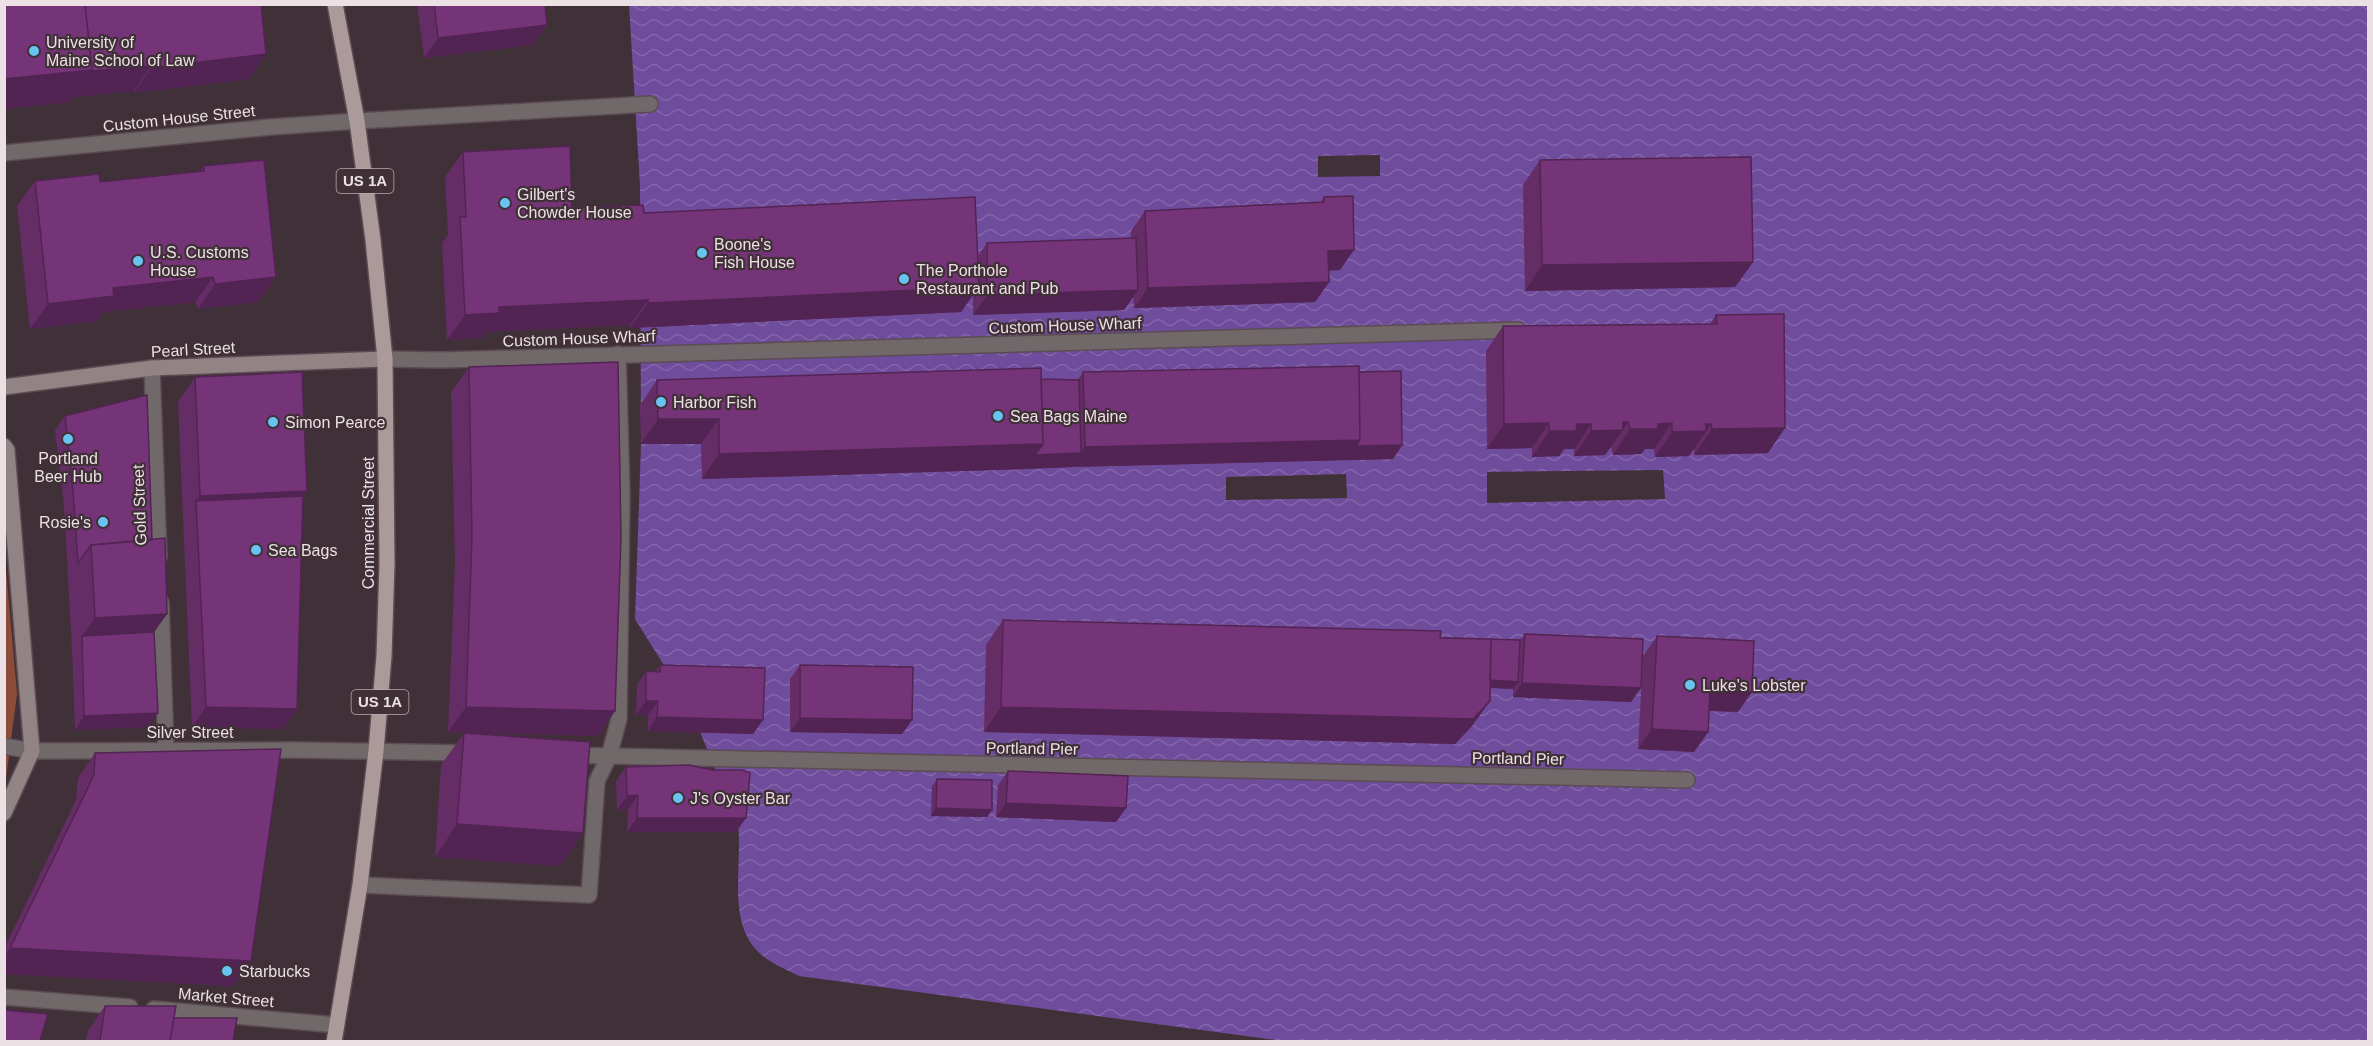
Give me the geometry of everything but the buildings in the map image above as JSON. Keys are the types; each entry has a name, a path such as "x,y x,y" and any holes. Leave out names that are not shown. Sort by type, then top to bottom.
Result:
{"main road":[{"name":"Commercial Street","path":"334,4 357,122 373,240 385,359 387,564 384,656 376,751 360,885 334,1041"}],"street":[{"name":"Custom House Street","path":"4,153 271,127 650,104"},
{"name":"Custom House Wharf","path":"385,359 441,360 1530,330"},
{"path":"360,885 589,895 597,781 609,756 619,719 622,493 618,354"},
{"name":"Pearl Street","path":"4,387 152,368 385,359"},
{"name":"Gold Street","path":"152,368 166,749"},
{"path":"4,446 7,450 32,751 4,813"},
{"name":"Silver Street","path":"4,746 32,751 166,749 376,751"},
{"path":"376,751 479,753"},
{"name":"Portland Pier","path":"550,755 1687,780"},
{"name":"Market Street","path":"4,997 337,1025"}],"shaded area":[{"path":"4,547 17,694 5,786 4,786"}],"water":[{"path":"629,5 2368,5 2368,1041 1291,1042 799,976 771,962 751,943 744,929 738,895 738,825 690,707 635,619 641,444 640,185"}],"pier":[{"path":"1380,155 1380,176 1318,177 1318,156"},
{"path":"1663,470 1665,499 1487,503 1487,472"},
{"path":"1346,474 1347,498 1226,500 1226,477"}],"place":[{"name":"University of Maine School of Law","path":"34,51"},
{"name":"Gilbert's Chowder House","path":"505,203"},
{"name":"Boone's Fish House","path":"702,253"},
{"name":"U.S. Customs House","path":"138,261"},
{"name":"The Porthole Restaurant and Pub","path":"904,279"},
{"name":"Harbor Fish","path":"661,402"},
{"name":"Sea Bags Maine","path":"998,416"},
{"name":"Simon Pearce","path":"273,422"},
{"name":"Portland Beer Hub","path":"68,439"},
{"name":"Rosie's","path":"103,522"},
{"name":"Sea Bags","path":"256,550"},
{"name":"Luke's Lobster","path":"1690,685"},
{"name":"J's Oyster Bar","path":"678,798"},
{"name":"Starbucks","path":"227,971"}]}
